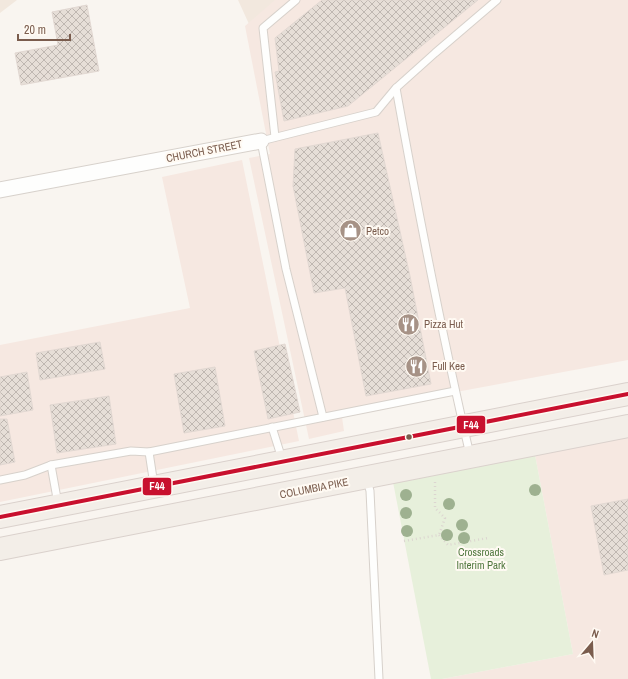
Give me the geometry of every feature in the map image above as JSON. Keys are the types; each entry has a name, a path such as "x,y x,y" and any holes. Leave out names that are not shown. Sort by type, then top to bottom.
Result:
{"main road":[{"path":"1,515 59,506 628,394"},
{"name":"COLUMBIA PIKE","path":"0,549 628,426"}],"street":[{"name":"CHURCH STREET","path":"0,190 268,139"}],"lane":[{"path":"296,0 263,28 268,139 286,269 323,417"},
{"name":"CHURCH STREET","path":"268,139 376,112 396,88 497,0"},
{"path":"396,88 412,177 470,458"},
{"path":"0,480 24,475 52,465 131,452 149,452 455,391"},
{"path":"272,427 283,462"},
{"path":"149,452 155,487"},
{"path":"52,465 59,506"},
{"path":"366,478 370,491 379,679"}],"path":[{"path":"434,479 436,485 435,508 445,518 439,535"},
{"path":"439,535 448,545 488,538"},
{"path":"404,541 439,535"}],"shaded area":[{"path":"0,0 17,0 0,13"},
{"path":"238,0 277,0 249,24"},
{"path":"275,0 628,0 628,360 440,395 342,417 344,431 309,439 249,158 270,154 245,26"},
{"path":"242,160 299,441 0,502 0,345 190,308 162,177"},
{"path":"628,437 628,679 442,679 573,654 535,455"}],"green space":[{"name":"Crossroads Interim Park","path":"535,455 573,654 442,679 431,679 393,482"}],"building":[{"path":"322,0 478,0 348,106 284,121 275,72 279,71 275,38"},
{"path":"87,5 99,71 21,85 15,53 58,45 52,12"},
{"name":"Petco","path":"378,133 410,276 431,384 366,396 345,288 314,293 293,186 295,149"},
{"path":"100,342 105,369 40,380 36,353"},
{"path":"285,344 300,412 268,419 254,351"},
{"path":"215,367 225,426 184,433 174,374"},
{"path":"27,372 33,410 0,416 0,377"},
{"path":"109,396 116,444 57,453 50,405"},
{"path":"0,419 7,419 15,462 0,465"},
{"path":"628,499 628,570 604,575 591,506"}],"transit line":[{"name":"F44","path":"0,517 628,394"}],"place":[{"name":"Petco","path":"351,231"},
{"name":"Pizza Hut","path":"408,324"},
{"name":"Full Kee","path":"417,366"}]}
